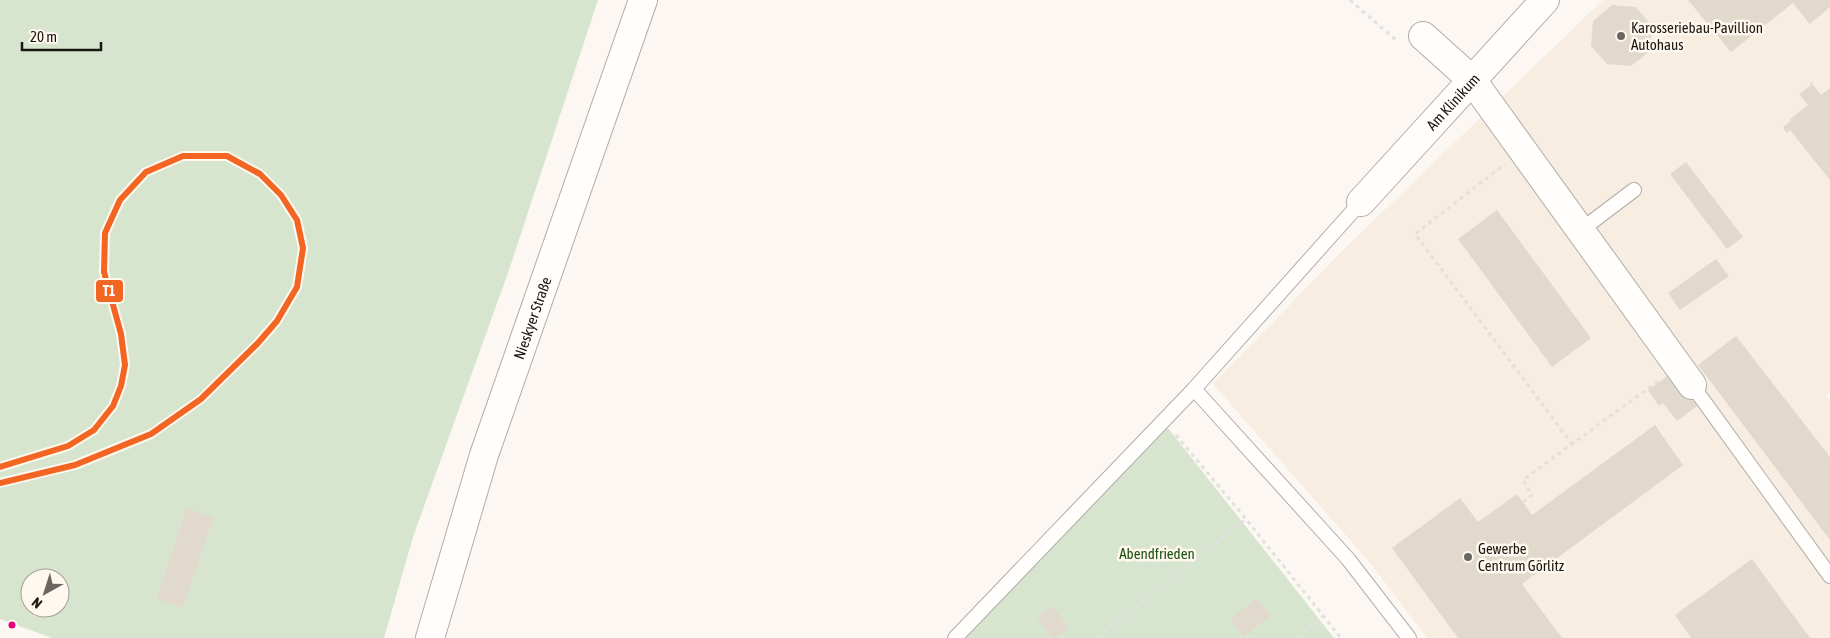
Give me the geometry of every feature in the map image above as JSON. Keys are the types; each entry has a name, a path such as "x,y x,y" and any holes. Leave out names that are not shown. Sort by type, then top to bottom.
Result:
{"street":[{"name":"Nieskyer Straße","path":"430,638 484,455 643,0"},
{"name":"Am Klinikum","path":"1361,202 1544,0"},
{"path":"1413,41 1472,80 1685,376"}],"lane":[{"path":"1581,230 1634,190"},
{"path":"955,638 1194,388 1361,202"},
{"path":"1685,376 1830,576"},
{"path":"1194,388 1348,559 1409,638"}],"path":[{"path":"1350,0 1413,41"},
{"path":"1523,150 1415,234 1572,444"},
{"path":"1523,502 1532,494 1523,480 1572,444 1685,376"},
{"path":"1164,420 1341,638"},
{"path":"1097,638 1246,519"},
{"path":"1297,638 1324,616"}],"shaded area":[{"path":"1603,0 1830,0 1830,392 1826,395 1830,401 1830,638 1427,638 1371,564 1213,384 1345,248"}],"green space":[{"path":"0,0 598,0 509,270 413,537 384,638 52,638 0,619"},
{"name":"Abendfrieden","path":"1164,423 1334,638 958,638"}],"building":[{"path":"1688,0 1830,0 1830,7 1810,24 1793,3 1731,52"},
{"name":"Karosseriebau-Pavillion Autohaus","path":"1612,5 1636,7 1652,26 1650,51 1631,66 1607,64 1591,46 1593,21"},
{"path":"1811,82 1821,95 1830,88 1830,180 1790,130 1787,133 1783,127 1808,105 1799,94 1811,85"},
{"path":"1686,162 1743,237 1727,249 1670,174"},
{"path":"1497,210 1591,338 1552,367 1458,239"},
{"path":"1716,259 1729,276 1680,310 1668,293"},
{"path":"1736,336 1830,457 1830,540 1698,365"},
{"path":"1671,373 1697,406 1677,421 1663,403 1659,406 1648,390"},
{"name":"Gewerbe Centrum Görlitz","path":"1655,425 1683,465 1522,584 1562,638 1458,638 1392,548 1460,498 1478,522 1517,494 1532,515"},
{"path":"187,508 214,517 183,608 157,599"},
{"path":"1752,559 1810,638 1691,638 1675,615"},
{"path":"1257,598 1271,615 1244,637 1230,619"},
{"path":"1053,606 1069,628 1055,638 1052,638 1037,617"}],"transit line":[{"name":"T1","path":"0,467 68,446 94,430 113,406 121,386 125,365 121,334 104,272 105,233 120,200 146,172 183,156 227,156 260,174 281,195 297,220 303,248 297,287 277,321 258,343 201,399 151,434 75,465 0,483"}],"place":[{"name":"Karosseriebau-Pavillion Autohaus","path":"1621,36"},
{"name":"Gewerbe Centrum Görlitz","path":"1468,557"}]}
